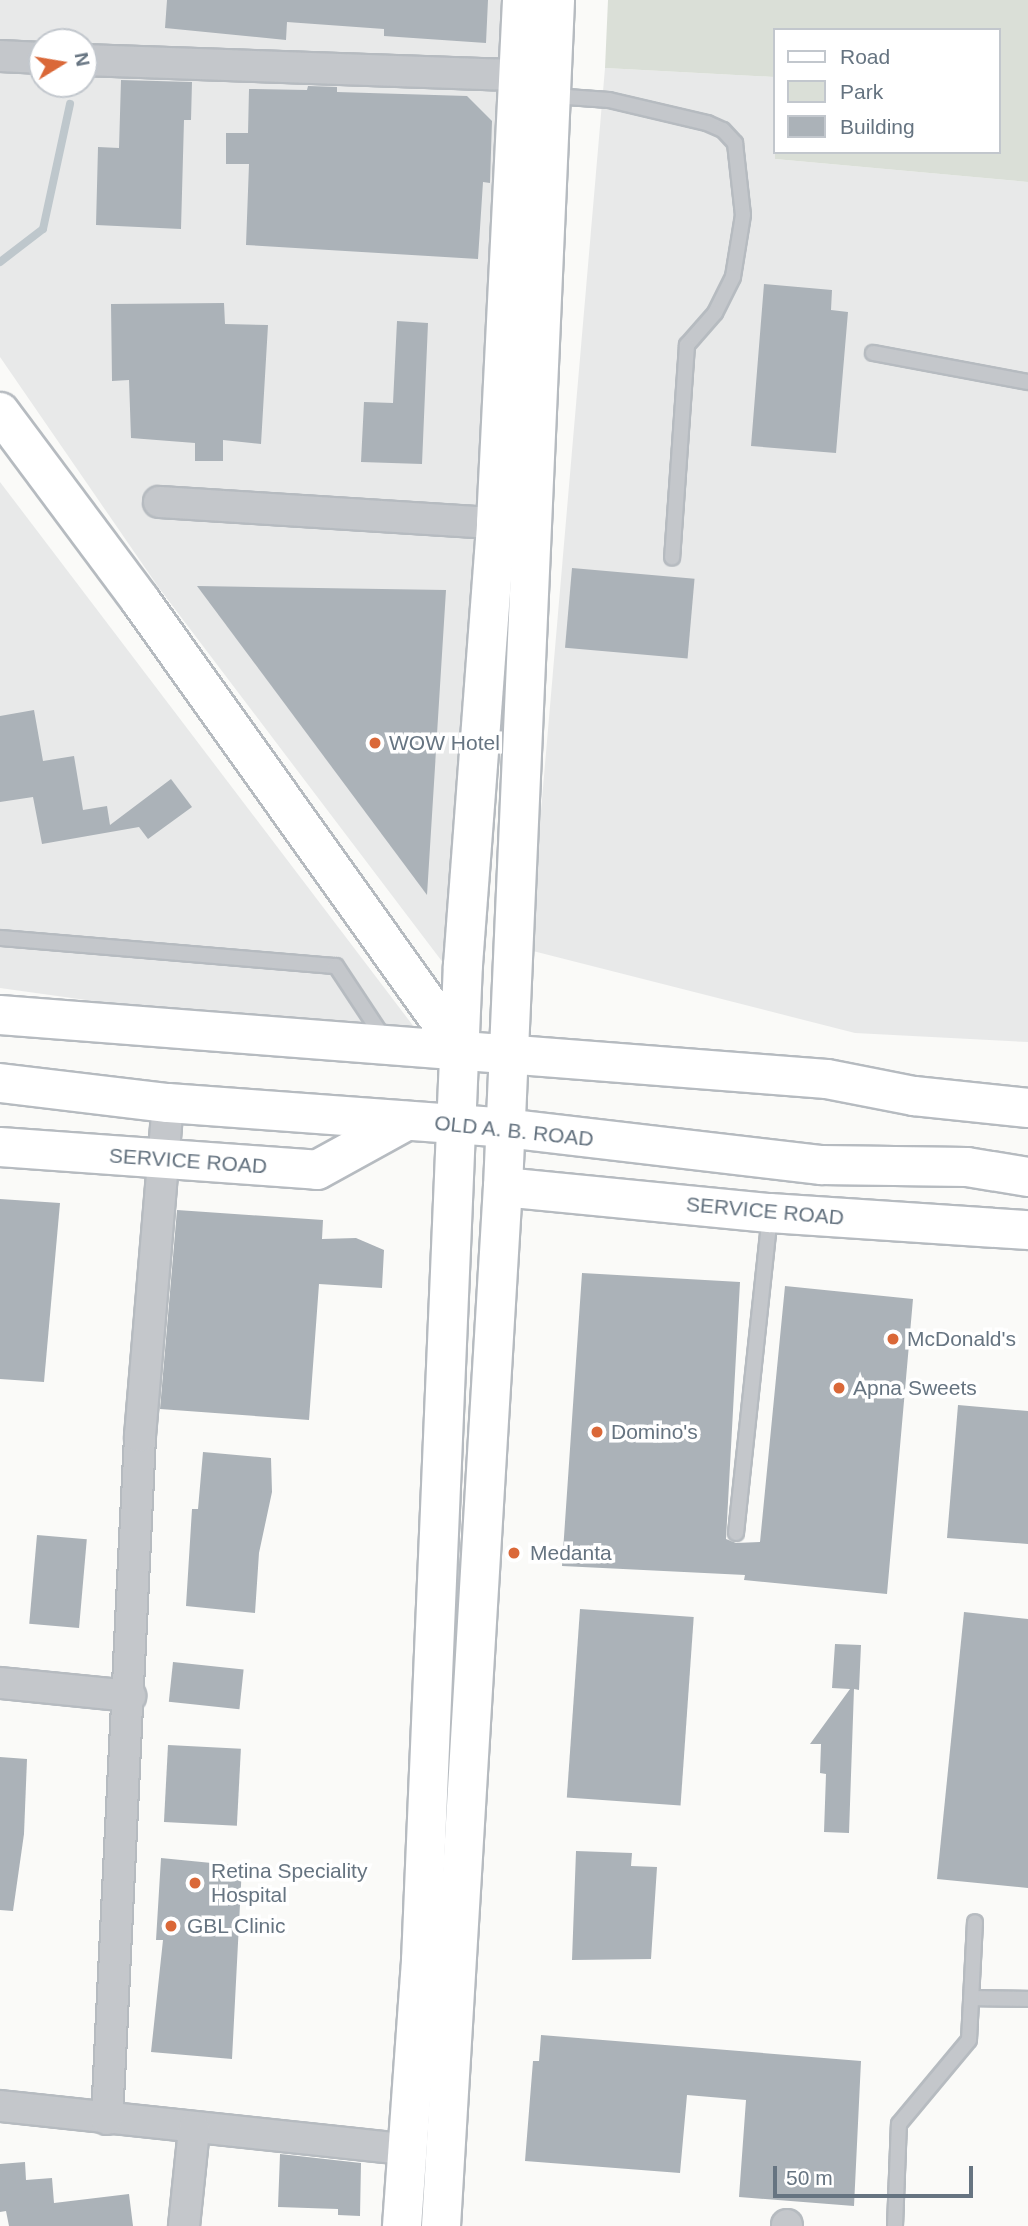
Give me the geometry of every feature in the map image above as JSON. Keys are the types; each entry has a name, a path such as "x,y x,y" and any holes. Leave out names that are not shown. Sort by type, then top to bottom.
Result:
{"street":[{"path":"441,2226 427,2151 421,1961 463,965 496,523 522,0"},
{"path":"402,2226 427,2151 503,1187 555,0"},
{"path":"0,56 28,57"},
{"path":"98,60 518,75"},
{"path":"0,412 141,600 461,1050"},
{"path":"159,502 496,523"},
{"path":"0,1015 827,1079 914,1096 1028,1108"},
{"name":"OLD A. B. ROAD","path":"0,1083 168,1103 505,1128 822,1165 967,1167 1028,1177"},
{"path":"107,2119 141,1436 168,1103"},
{"name":"SERVICE ROAD","path":"0,1147 317,1170 406,1121"},
{"name":"SERVICE ROAD","path":"503,1187 771,1213 1028,1230"},
{"path":"0,1683 130,1696"},
{"path":"0,2106 194,2129 427,2151"},
{"path":"184,2226 194,2129"}],"lane":[{"path":"551,95 609,100 707,123 723,130 735,143 743,215 733,277 715,313 687,345 672,557"},
{"path":"873,353 1028,382"},
{"path":"0,938 336,966 388,1045"},
{"path":"736,1533 771,1213"},
{"path":"895,2226 899,2124 969,2040 975,1922"},
{"path":"973,1998 1028,1999"}],"shaded area":[{"path":"0,0 507,0 477,643 447,968 159,588 0,357"},
{"path":"605,68 772,77 772,154 775,154 775,159 1028,182 1028,1042 855,1033 529,950"},
{"path":"0,482 430,1048 0,988"}],"green space":[{"path":"608,0 1028,0 1028,182 775,159 775,154 1000,154 1000,28 772,28 772,77 605,68"}],"building":[{"path":"167,0 488,0 486,43 384,36 384,29 287,22 286,40 165,28"},
{"path":"121,80 192,82 191,120 184,120 181,229 96,225 98,147 119,148"},
{"path":"308,86 337,87 337,92 467,96 492,121 490,183 483,182 478,259 246,245 249,164 226,164 226,133 248,133 249,89 307,90"},
{"path":"764,284 832,290 831,310 848,312 836,453 751,446"},
{"path":"224,303 225,324 268,325 261,444 223,440 223,461 195,461 195,443 131,438 129,380 112,381 111,304"},
{"path":"397,321 428,323 422,464 361,462 364,402 393,403"},
{"path":"572,568 695,579 688,658 565,648"},
{"name":"WOW Hotel","path":"197,586 446,590 427,895"},
{"path":"34,710 43,761 74,756 83,810 107,806 110,825 171,779 192,807 148,839 139,827 42,844 33,797 0,802 0,716"},
{"path":"0,1199 60,1203 44,1382 0,1379"},
{"path":"177,1210 323,1220 322,1239 356,1238 384,1250 382,1288 319,1284 309,1420 160,1409"},
{"path":"582,1273 740,1282 726,1539 736,1543 760,1542 785,1286 913,1299 887,1594 744,1580 745,1575 562,1566"},
{"path":"958,1405 1028,1411 1028,1544 947,1538"},
{"path":"203,1452 271,1458 272,1492 259,1553 255,1613 186,1606 192,1509 198,1509"},
{"path":"37,1535 87,1539 79,1628 29,1624"},
{"path":"580,1609 694,1617 681,1805 567,1798"},
{"path":"964,1612 1028,1619 1028,1888 937,1879"},
{"path":"835,1644 861,1645 859,1690 854,1689 849,1833 824,1832 826,1774 820,1773 821,1744 810,1744 850,1689 832,1688"},
{"path":"173,1662 244,1669 239,1709 169,1702"},
{"path":"168,1745 241,1749 237,1826 164,1822"},
{"path":"0,1757 27,1759 24,1834 13,1911 0,1910"},
{"path":"576,1851 632,1853 631,1866 657,1867 651,1959 572,1960"},
{"path":"161,1858 242,1866 232,2059 151,2052 163,1940 156,1940"},
{"path":"541,2035 861,2061 854,2206 739,2197 746,2100 687,2095 680,2173 525,2161 533,2061 539,2061"},
{"path":"280,2154 361,2163 360,2216 338,2215 338,2209 278,2207"},
{"path":"25,2162 26,2180 52,2178 54,2203 129,2194 133,2226 9,2226 6,2211 0,2212 0,2164"}],"waterway":[{"path":"0,262 43,229 70,104"}],"place":[{"name":"WOW Hotel","path":"375,743"},
{"name":"McDonald's","path":"893,1339"},
{"name":"Apna Sweets","path":"839,1388"},
{"name":"Domino's","path":"597,1432"},
{"name":"Medanta","path":"514,1553"},
{"name":"Retina Speciality Hospital","path":"195,1883"},
{"name":"GBL Clinic","path":"171,1926"}]}
